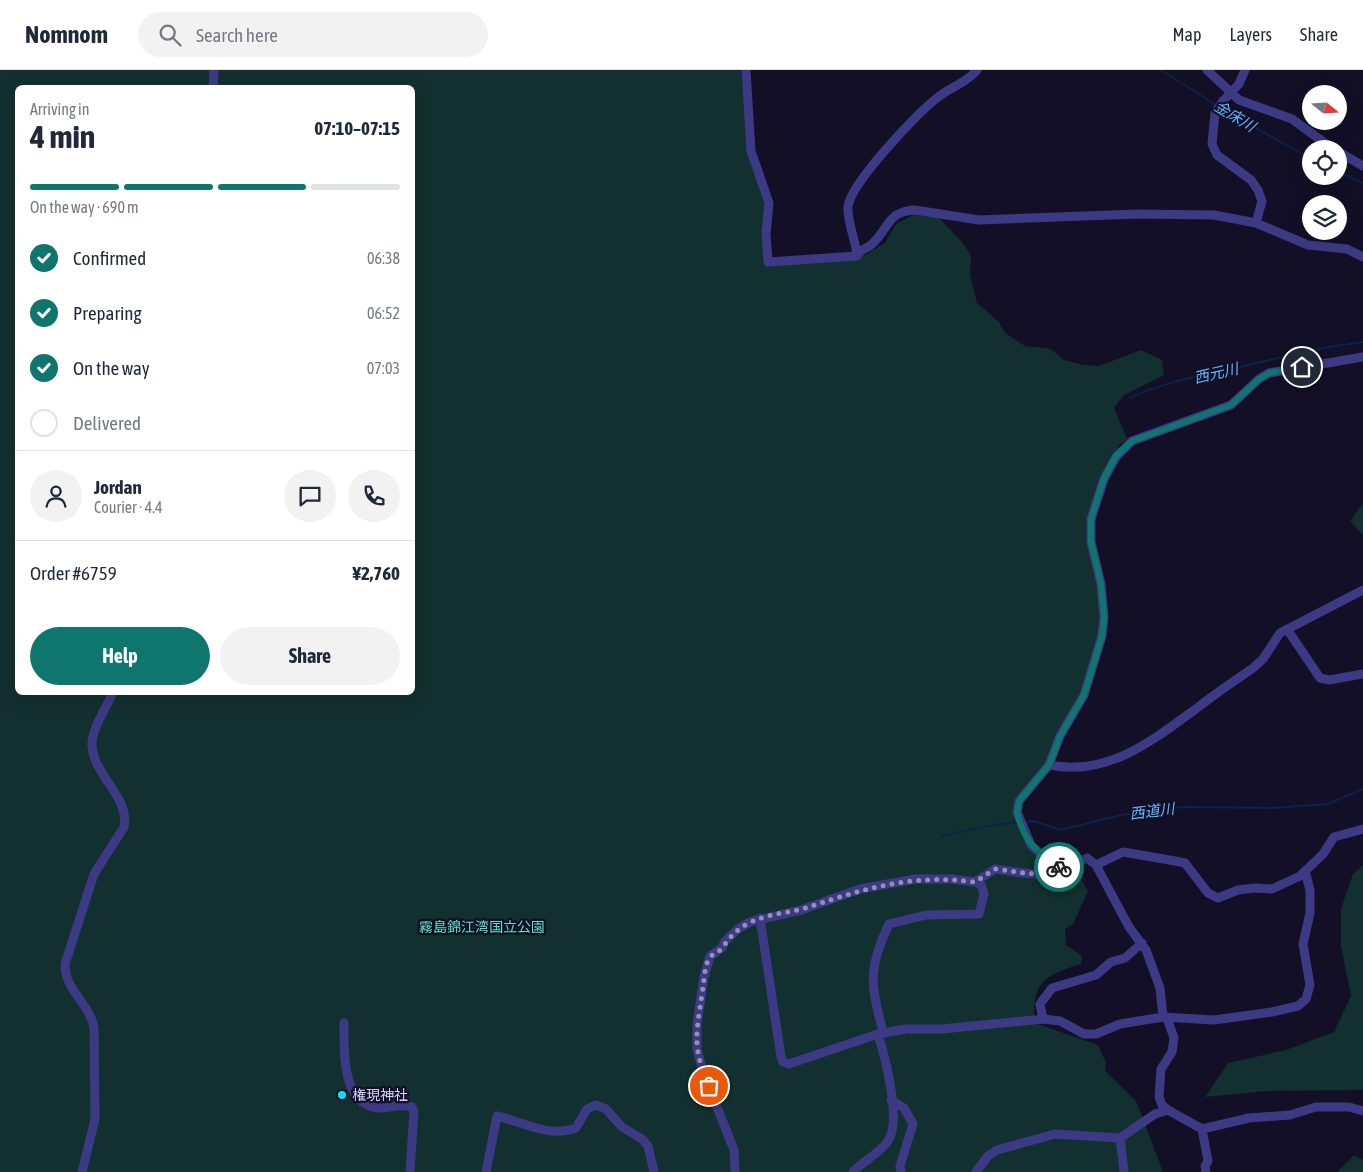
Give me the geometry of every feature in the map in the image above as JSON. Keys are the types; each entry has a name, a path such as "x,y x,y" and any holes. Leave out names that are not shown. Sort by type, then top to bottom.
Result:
{"street":[{"path":"213,85 214,70"},
{"path":"746,70 751,151 769,203 766,233 768,262 857,256"},
{"path":"857,256 848,213 854,189 886,151 935,99 951,87 967,82 977,70"},
{"path":"1207,70 1243,102 1292,119 1321,140"},
{"path":"1245,70 1239,84 1222,101 1215,113 1214,151 1251,180 1258,190 1262,201 1256,223"},
{"path":"1347,157 1363,166"},
{"path":"857,256 860,251 873,244 892,218 904,210 923,210 979,220 1138,214 1214,215 1256,223 1308,245 1347,249 1363,257"},
{"path":"1363,357 1269,373 1259,379 1231,405 1132,441 1116,456 1104,478 1091,519 1091,542 1101,584 1104,617 1102,636 1084,695 1060,736 1049,765 1019,801 1018,816 1023,828 1039,853 1046,859 1063,865 1071,865 1087,858 1096,865 1129,927 1142,943 1160,988 1165,1018 1174,1038 1172,1052 1161,1069 1159,1097 1162,1105 1202,1130 1249,1118 1290,1115 1316,1108 1349,1107 1363,1111"},
{"path":"1049,765 1060,767 1098,765 1126,756 1157,737 1253,668 1263,659 1280,633 1363,590"},
{"path":"1287,629 1320,678 1329,680 1363,674"},
{"path":"82,1172 95,1119 94,1028 92,1019 65,974 65,964 94,874 124,827 126,818 124,808 100,773 92,746 95,734 113,695"},
{"path":"1096,865 1123,852 1176,860 1185,863 1212,896 1218,898 1238,890 1272,889 1300,876 1323,854 1334,837 1363,830"},
{"path":"975,882 995,869 1040,874 1049,873 1063,865"},
{"path":"760,918 783,1062 791,1064 881,1033 1043,1019 1060,1021 1084,1034 1096,1034 1120,1024 1165,1018 1214,1020 1272,1012 1302,1004 1310,986 1303,944 1310,912 1310,890 1305,871"},
{"path":"735,1172 734,1150 703,1072 697,1049 696,1031 709,958 738,929 760,918 801,910 860,890 916,879 951,879 975,882 982,885 984,894 979,914 926,915 889,924 872,966 872,981 892,1100 894,1126 889,1140 853,1172"},
{"path":"1043,1019 1040,1004 1052,988 1096,975 1112,962 1125,958 1142,943"},
{"path":"344,1023 346,1073 359,1097 370,1106 378,1108 402,1105 412,1107 414,1111 410,1172"},
{"path":"892,1100 904,1108 913,1124 900,1166 901,1172"},
{"path":"486,1172 497,1116 546,1131 562,1132 576,1128 587,1109 596,1105 606,1109 622,1126 642,1139 648,1146 654,1172"},
{"path":"976,1172 988,1156 997,1150 1055,1134 1120,1138 1155,1114 1168,1110"},
{"path":"1202,1130 1208,1161 1205,1166 1206,1172"},
{"path":"1120,1138 1124,1172"}],"green space":[{"name":"霧島錦江湾国立公園","path":"0,70 741,70 749,150 767,205 764,249 774,261 856,260 885,243 896,224 913,215 938,217 962,242 971,256 970,275 977,303 999,322 1005,333 1025,346 1051,349 1064,360 1083,365 1099,366 1141,350 1162,360 1164,375 1124,395 1114,408 1127,439 1118,446 1118,451 1089,515 1100,593 1101,627 1082,693 1042,769 1016,811 1032,850 1063,867 1082,881 1088,891 1073,924 1065,929 1066,945 1082,956 1081,964 1058,972 1043,982 1036,998 1034,1009 1035,1023 1098,1045 1106,1063 1105,1071 1136,1101 1163,1172 0,1172"},
{"path":"1363,503 1363,535 1350,521"},
{"path":"1363,865 1363,1090 1266,1091 1205,1097 1228,1063 1286,1050 1334,1032 1351,996 1341,946 1341,909 1353,874"},
{"path":"1354,1155 1363,1160 1363,1172 1337,1172"}],"waterway":[{"name":"金床川","path":"1161,70 1216,105"},
{"name":"金床川","path":"1222,109 1302,154"},
{"name":"金床川","path":"1347,176 1363,183"},
{"name":"西元川","path":"1130,398 1182,380 1315,350 1363,342"},
{"name":"西道川","path":"1024,822 1034,821 1061,830 1121,815 1184,807 1273,808 1328,804 1363,789"},
{"name":"西道川","path":"942,836 987,826 1019,822"}],"way so far":[{"path":"709,1086 697,1049 696,1031 704,978 710,956 722,948 724,941 738,929 760,918 801,910 860,890 916,879 951,879 975,882 995,869 1034,874 1049,873 1059,867"}],"place":[{"name":"権現神社","path":"342,1095"}],"route":[{"path":"1059,867 1063,865 1046,859 1031,845 1017,812 1019,801 1049,765 1060,736 1084,695 1102,636 1104,617 1101,584 1091,542 1091,519 1104,478 1116,456 1123,447 1132,441 1231,405 1259,379 1269,373 1302,367"}]}
